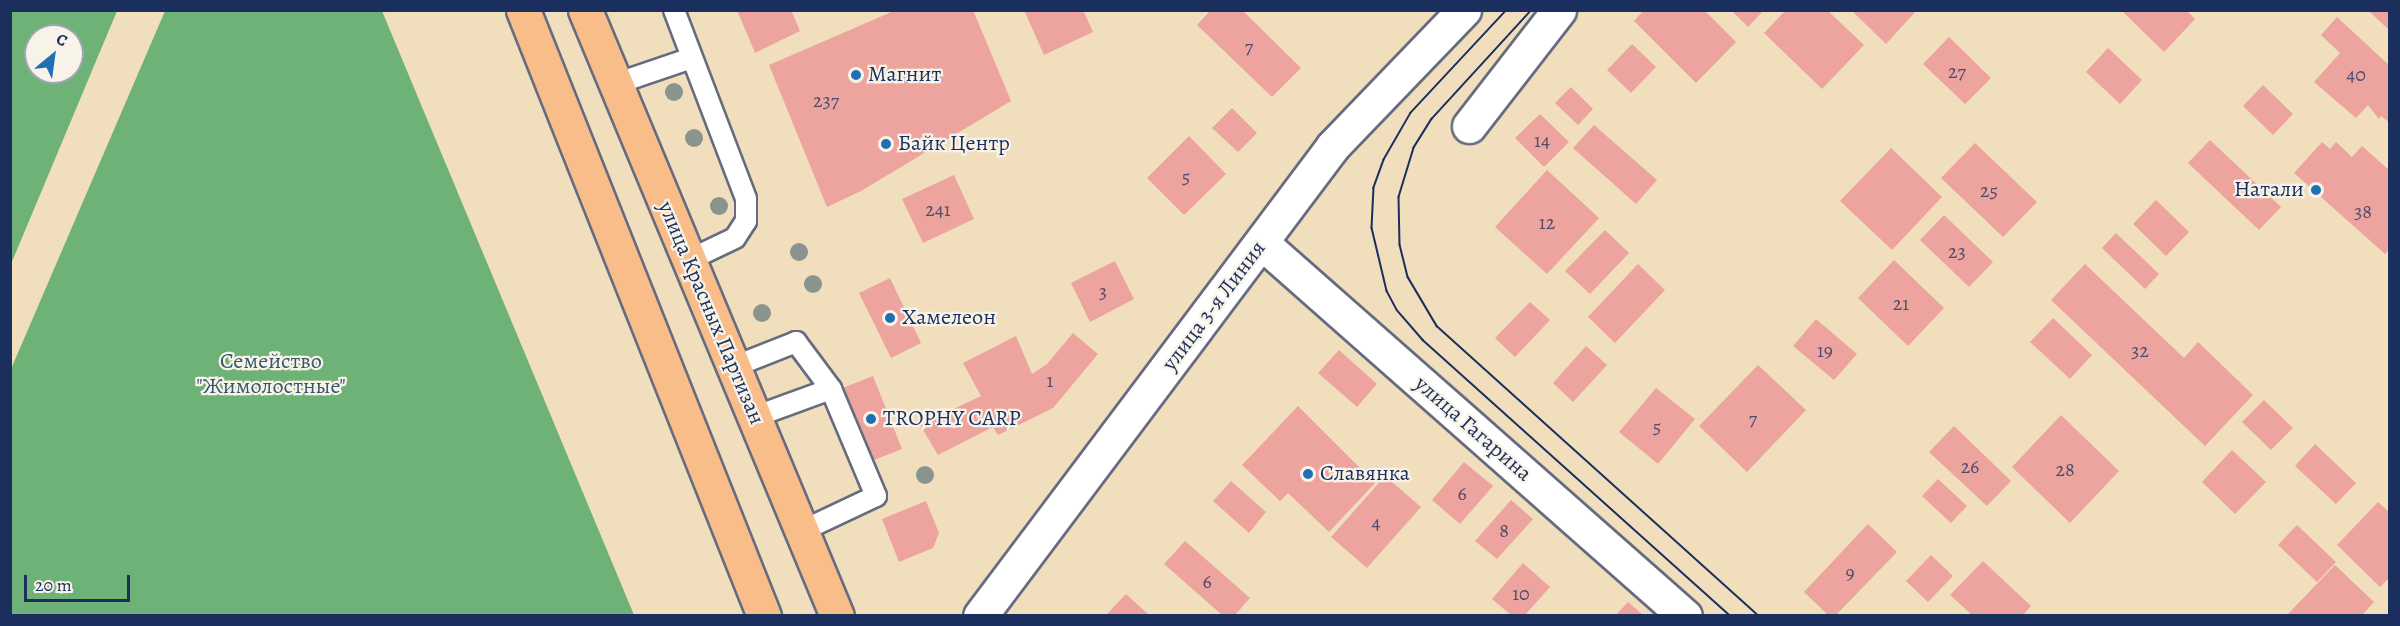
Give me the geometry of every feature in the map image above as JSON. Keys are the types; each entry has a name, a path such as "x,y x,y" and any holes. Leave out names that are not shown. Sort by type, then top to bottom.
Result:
{"highway":[{"path":"523,10 764,615"},
{"name":"улица Красных Партизан","path":"585,10 837,615"}],"street":[{"name":"улица 3-я Линия","path":"980,615 1333,146 1464,10"},
{"path":"1469,126 1559,10"},
{"name":"улица Гагарина","path":"1262,243 1685,615"}],"lane":[{"path":"674,10 746,199 746,221 735,238 689,260"},
{"path":"615,84 692,58"},
{"path":"734,367 796,342 831,389 876,496 802,531"},
{"path":"754,417 831,389"}],"green space":[{"path":"10,11 117,11 11,264"},
{"name":"Семейство \"Жимолостные\"","path":"165,11 382,11 634,615 11,615 11,369"}],"building":[{"path":"737,10 791,10 800,31 755,53"},
{"path":"896,10 973,10 1011,101 861,191 827,207 769,65"},
{"path":"1024,10 1083,10 1093,32 1044,55"},
{"path":"1211,10 1242,10 1301,68 1272,97 1197,25"},
{"path":"1644,10 1704,10 1736,42 1696,83 1634,21"},
{"path":"1731,10 1764,10 1748,27"},
{"path":"1786,10 1827,10 1864,45 1822,89 1764,33"},
{"path":"1851,10 1917,10 1886,44"},
{"path":"2121,10 2186,10 2195,19 2164,52"},
{"path":"2368,10 2390,10 2390,31"},
{"path":"2337,17 2390,66 2390,123 2381,116 2379,119 2368,105 2356,118 2314,82 2340,53 2321,35"},
{"path":"1949,37 1991,78 1965,104 1923,64"},
{"path":"1632,44 1656,67 1631,93 1607,70"},
{"path":"2108,48 2142,80 2120,104 2086,72"},
{"path":"2263,85 2293,114 2273,135 2243,106"},
{"path":"1571,87 1593,109 1578,125 1555,103"},
{"path":"1232,108 1257,133 1238,152 1212,128"},
{"path":"1540,114 1569,142 1544,167 1515,138"},
{"path":"1594,125 1657,180 1636,204 1573,148"},
{"path":"1189,136 1226,174 1184,215 1147,178"},
{"path":"2210,140 2281,207 2259,230 2188,163"},
{"path":"2322,142 2330,149 2336,142 2352,157 2362,146 2390,171 2390,249 2385,254 2294,173"},
{"path":"1975,143 2037,202 2003,237 1941,178"},
{"path":"1891,148 1942,197 1892,250 1840,201"},
{"path":"1547,170 1599,218 1547,274 1495,227"},
{"path":"954,175 974,219 923,243 902,199"},
{"path":"2156,200 2189,232 2166,256 2133,224"},
{"path":"1944,215 1993,262 1969,287 1920,240"},
{"path":"1605,230 1629,253 1590,294 1565,271"},
{"path":"2116,233 2159,274 2145,289 2102,248"},
{"path":"1894,260 1944,308 1908,346 1858,298"},
{"path":"1115,261 1134,299 1090,322 1071,283"},
{"path":"1638,264 1665,290 1615,343 1588,317"},
{"path":"2085,264 2184,358 2198,342 2253,395 2205,446 2051,300"},
{"path":"890,278 921,343 891,358 859,293"},
{"path":"1530,302 1550,320 1515,357 1495,338"},
{"path":"2053,318 2092,355 2070,379 2030,342"},
{"path":"1816,319 1857,354 1834,380 1793,346"},
{"path":"1073,333 1098,354 1053,408 998,435 993,427 938,455 920,425 981,396 963,363 1016,336 1032,374 1047,364"},
{"path":"1586,346 1607,365 1573,402 1553,383"},
{"path":"1339,350 1377,384 1357,407 1318,373"},
{"path":"1758,365 1806,410 1747,472 1699,426"},
{"name":"TROPHY CARP","path":"873,376 902,449 869,462 840,389"},
{"path":"1656,388 1695,419 1658,464 1619,432"},
{"path":"2264,400 2293,428 2271,450 2242,422"},
{"name":"Славянка","path":"1298,406 1375,483 1329,532 1288,493 1280,501 1242,465"},
{"path":"2061,415 2119,471 2070,523 2012,467"},
{"path":"1954,426 2011,481 1987,506 1929,452"},
{"path":"2315,444 2356,483 2336,504 2295,466"},
{"path":"2232,450 2266,482 2235,514 2202,482"},
{"path":"1464,462 1493,486 1460,524 1432,500"},
{"path":"1385,476 1421,507 1367,568 1331,537"},
{"path":"1938,479 1967,506 1951,523 1922,496"},
{"path":"1231,481 1266,512 1249,533 1213,501"},
{"path":"1511,500 1533,519 1497,559 1475,541"},
{"path":"926,501 939,533 933,548 899,562 882,519"},
{"path":"2378,502 2390,513 2390,577 2380,587 2337,545"},
{"path":"1868,524 1897,552 1836,615 1828,615 1804,592"},
{"path":"2297,525 2336,562 2317,582 2278,545"},
{"path":"1185,541 1250,598 1235,615 1222,615 1164,564"},
{"path":"1931,555 1953,576 1928,602 1906,581"},
{"path":"1983,561 2031,606 2023,615 1972,615 1950,595"},
{"path":"1523,563 1550,587 1525,615 1511,615 1492,599"},
{"path":"2335,565 2374,602 2362,615 2287,615"},
{"path":"1126,594 1149,615 1106,615"},
{"path":"1628,602 1643,615 1616,615"}],"tram line":[{"path":"1507,10 1411,113 1384,160 1374,188 1372,228 1387,291 1397,310 1423,340 1731,616"},
{"path":"1532,10 1432,119 1414,148 1399,197 1400,245 1408,277 1437,326 1759,616"}],"place":[{"name":"Магнит","path":"856,75"},
{"name":"Байк Центр","path":"886,144"},
{"name":"Натали","path":"2316,190"},
{"name":"Хамелеон","path":"890,318"},
{"name":"TROPHY CARP","path":"871,419"},
{"name":"Славянка","path":"1308,474"}]}
